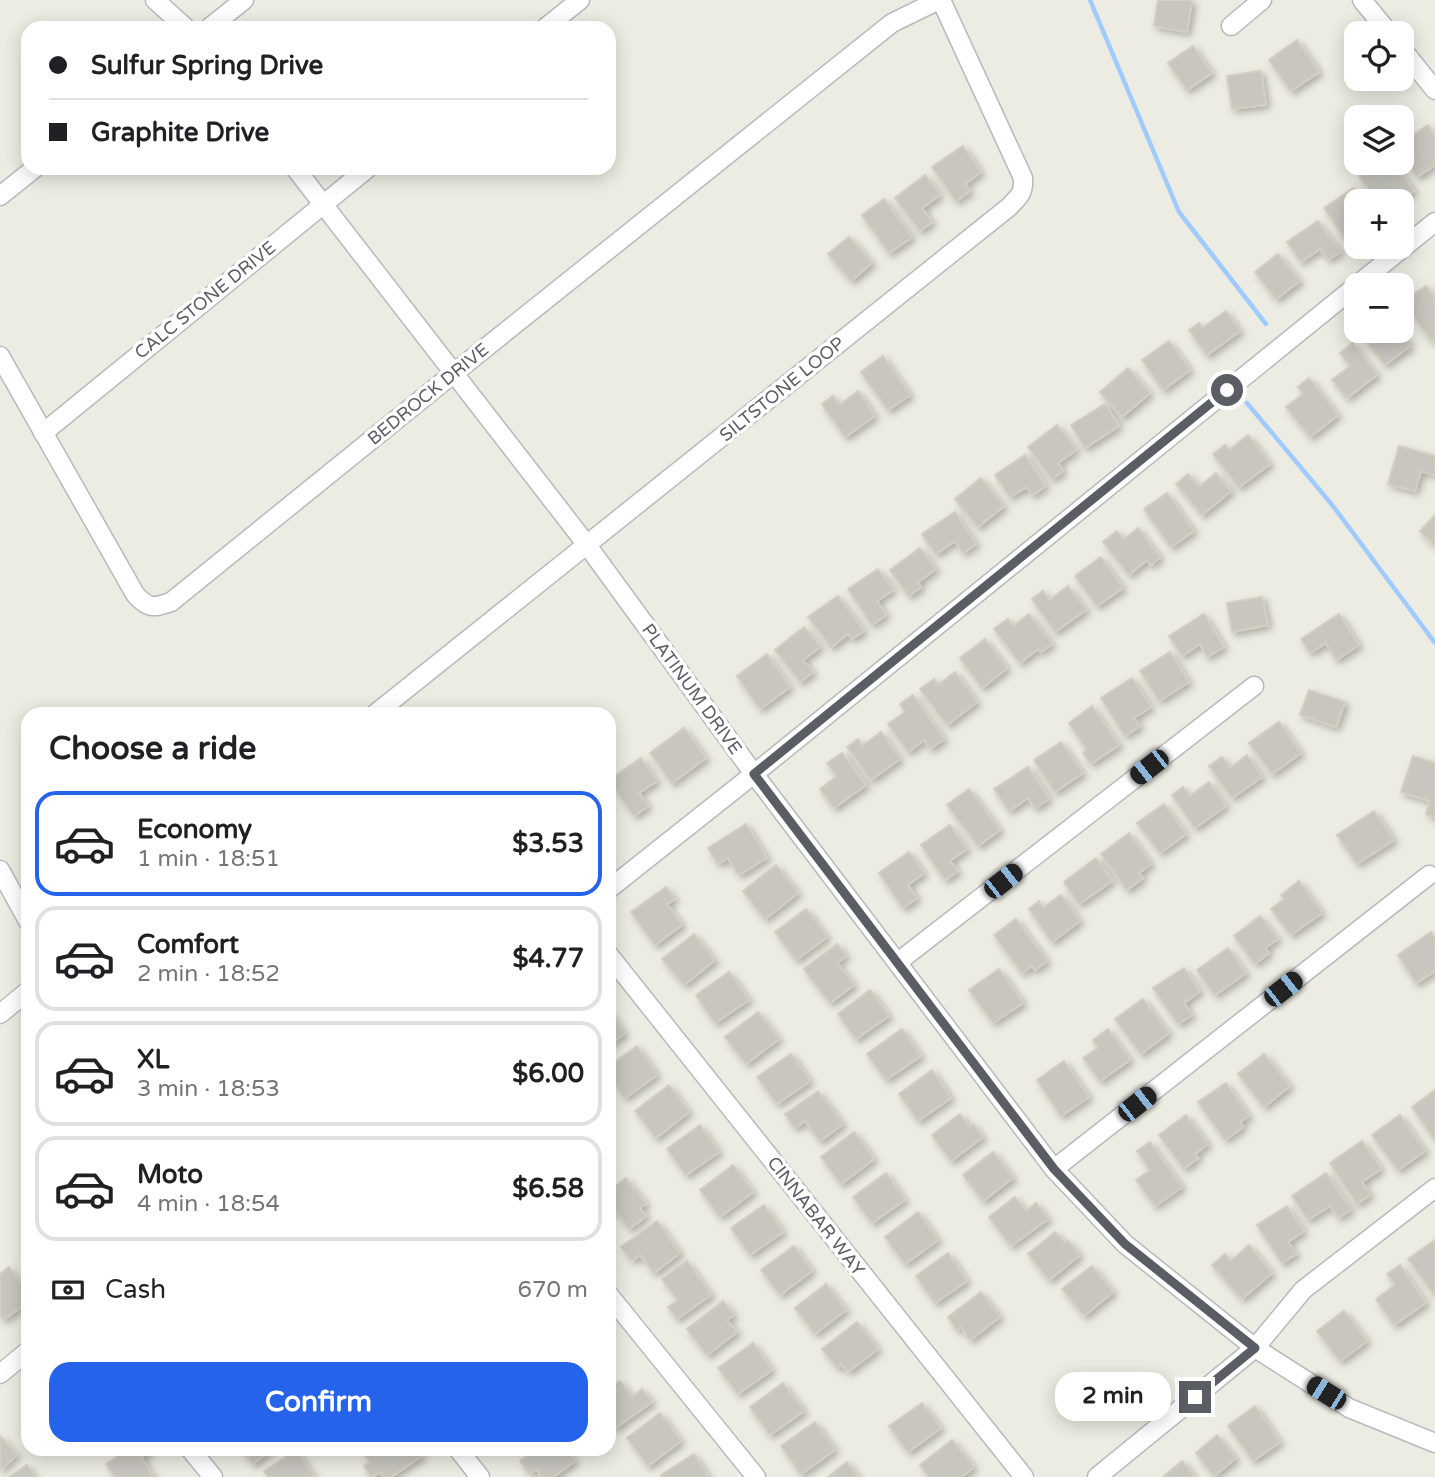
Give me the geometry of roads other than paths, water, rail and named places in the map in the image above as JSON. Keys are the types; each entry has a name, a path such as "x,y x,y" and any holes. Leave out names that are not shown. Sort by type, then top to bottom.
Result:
{"street":[{"path":"155,0 178,21"},
{"path":"218,21 244,0"},
{"path":"554,21 580,0"},
{"name":"BEDROCK DRIVE","path":"0,356 135,594 144,604 156,607 172,602 892,23 940,0"},
{"name":"SILTSTONE LOOP","path":"384,707 1019,197 1023,189 1023,178 940,0"},
{"path":"1231,26 1262,0"},
{"path":"1362,0 1379,21"},
{"path":"1414,64 1435,90"},
{"path":"0,196 26,175"},
{"name":"PLATINUM DRIVE","path":"300,175 587,545 754,774 1054,1169 1125,1244 1255,1348 1349,1408 1435,1443"},
{"name":"CALC STONE DRIVE","path":"43,433 359,175"},
{"path":"1372,273 1435,222"},
{"path":"616,883 1344,296"},
{"path":"898,962 1254,686"},
{"path":"0,870 21,908"},
{"path":"1054,1169 1429,875"},
{"name":"CINNABAR WAY","path":"616,964 1024,1477"},
{"path":"0,1014 21,997"},
{"path":"1097,1477 1255,1348 1303,1290 1435,1188"},
{"path":"616,1304 756,1477"},
{"path":"0,1374 21,1357"},
{"path":"196,1456 213,1477"},
{"path":"464,1456 480,1477"}],"waterway":[{"path":"1090,0 1179,212 1266,324"},
{"path":"1247,403 1333,506 1435,643"}]}
